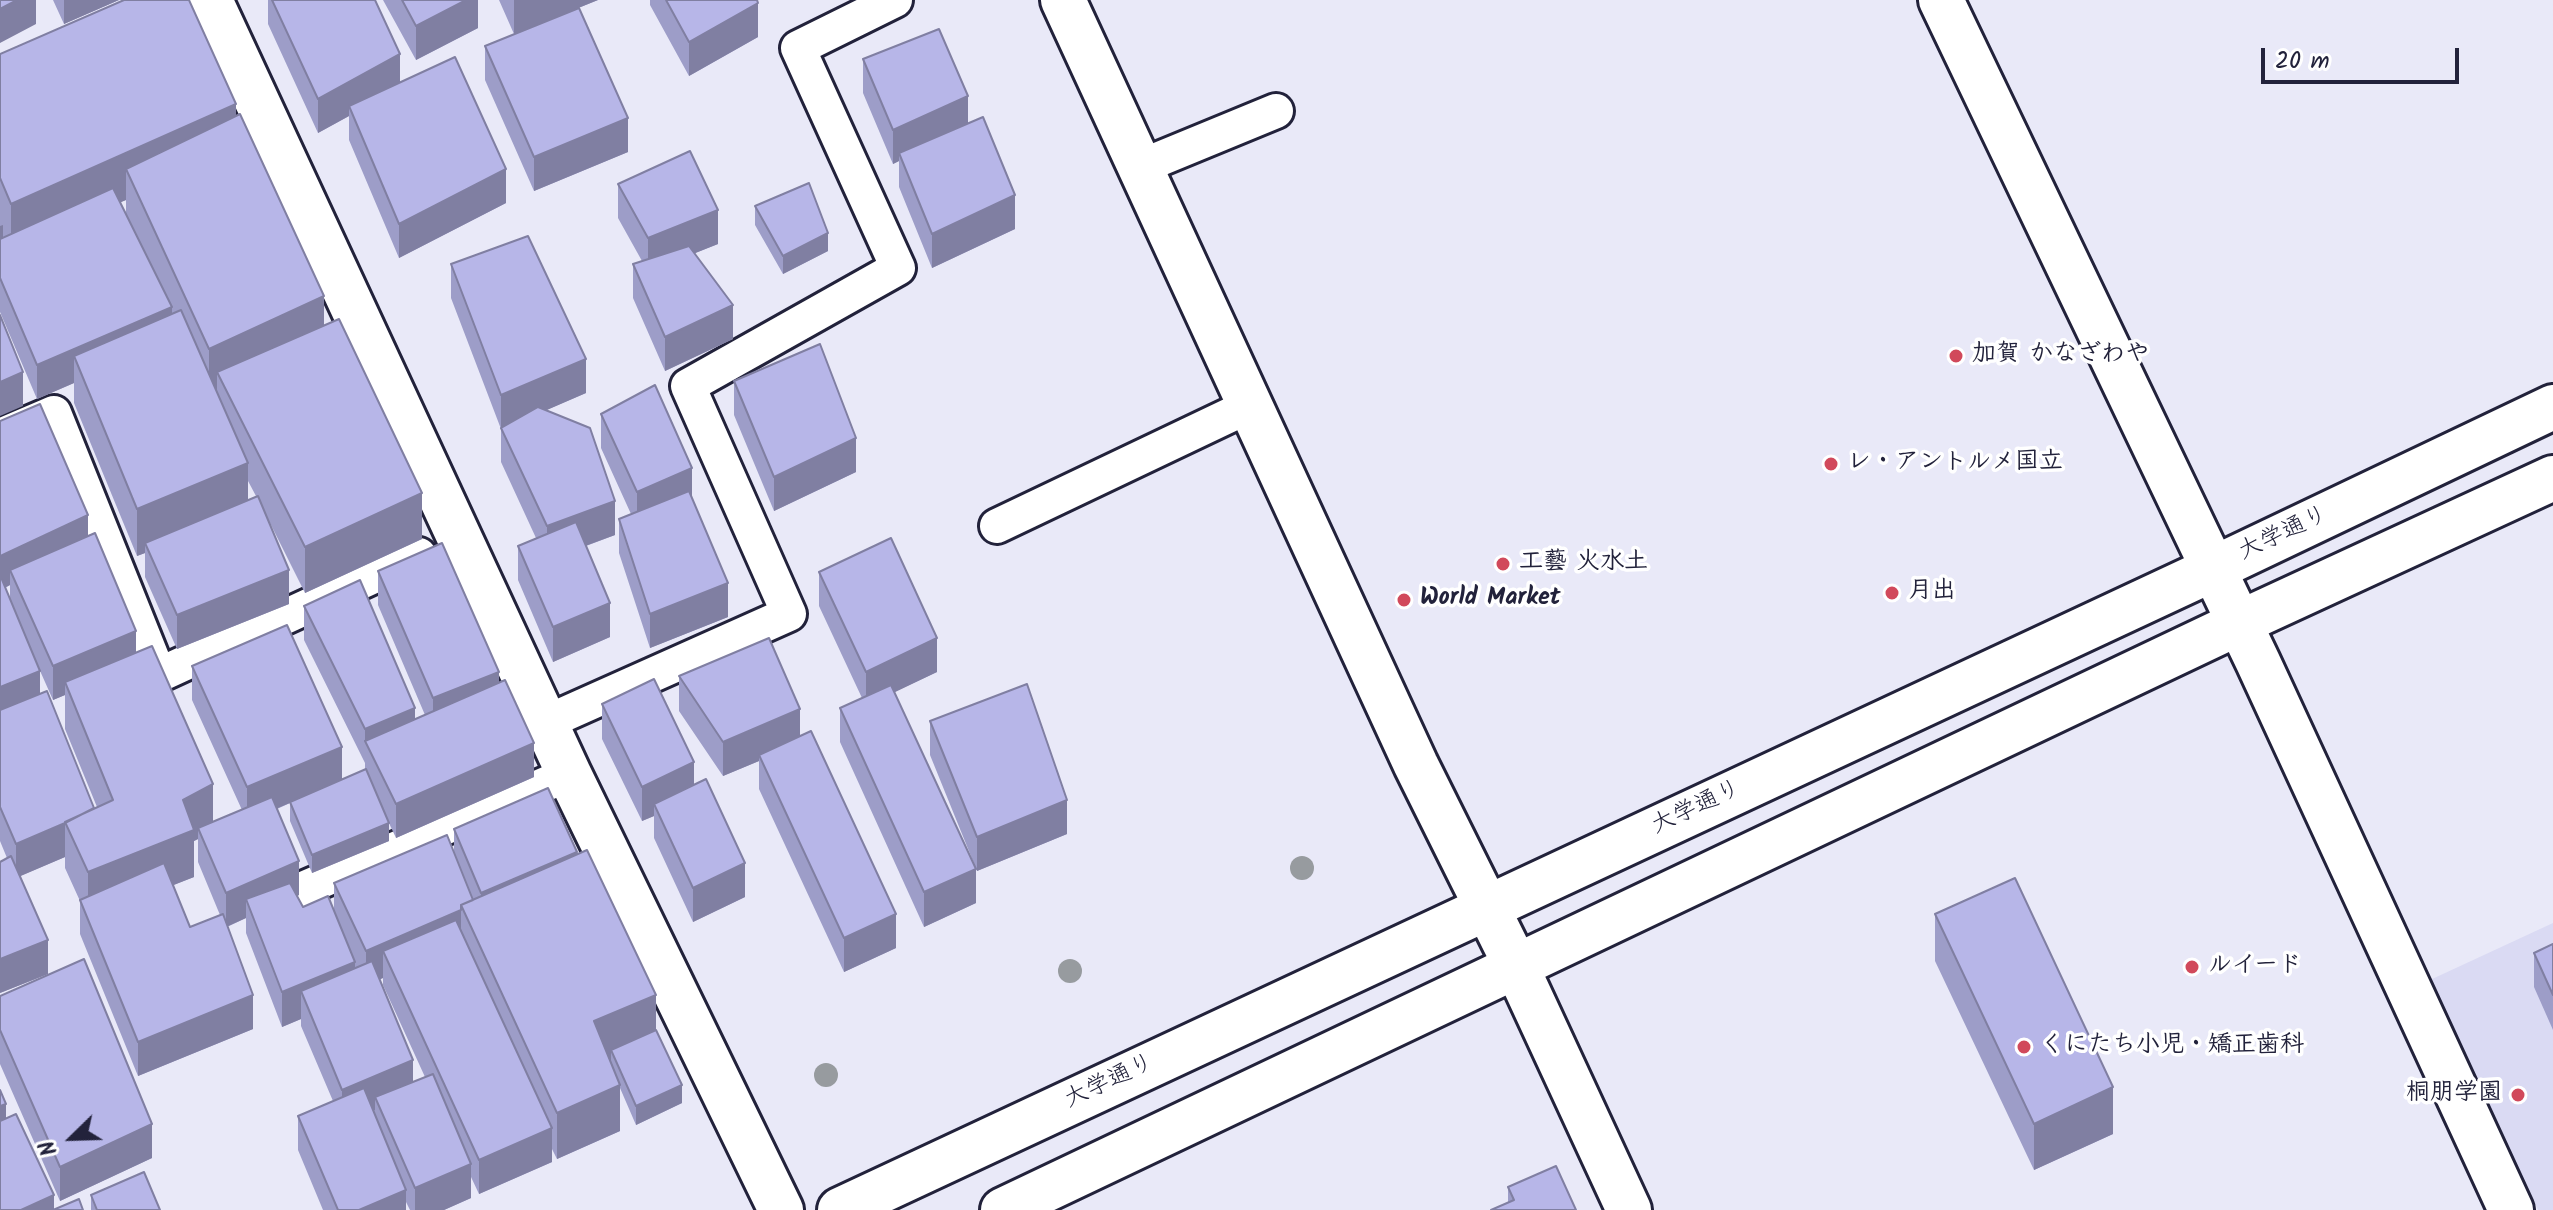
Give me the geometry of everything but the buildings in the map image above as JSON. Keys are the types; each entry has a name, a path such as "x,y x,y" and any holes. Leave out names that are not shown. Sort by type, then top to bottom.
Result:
{"street":[{"path":"210,0 569,774 781,1210"},
{"path":"1063,0 1416,765 1517,968 1629,1210"},
{"path":"1941,0 2239,623 2511,1210"},
{"name":"大学通り","path":"840,1210 2553,407"},
{"path":"1003,1210 2239,623 2553,478"}],"lane":[{"path":"547,722 789,614 688,386 898,268 798,48 895,0"},
{"path":"1140,167 1276,111"},
{"path":"997,526 1249,406"},
{"path":"0,436 54,413 159,675 459,536"},
{"path":"298,891 569,774"}],"shaded area":[{"name":"桐朋学園","path":"2553,923 2553,1210 2538,1210 2430,980"}],"place":[{"name":"加賀 かなざわや","path":"1956,356"},
{"name":"レ・アントルメ国立","path":"1831,464"},
{"name":"工藝 火水土","path":"1503,564"},
{"name":"月出","path":"1892,593"},
{"name":"World Market","path":"1404,600"},
{"name":"ルイード","path":"2192,967"},
{"name":"くにたち小児・矯正歯科","path":"2024,1047"},
{"name":"桐朋学園","path":"2518,1095"}]}
